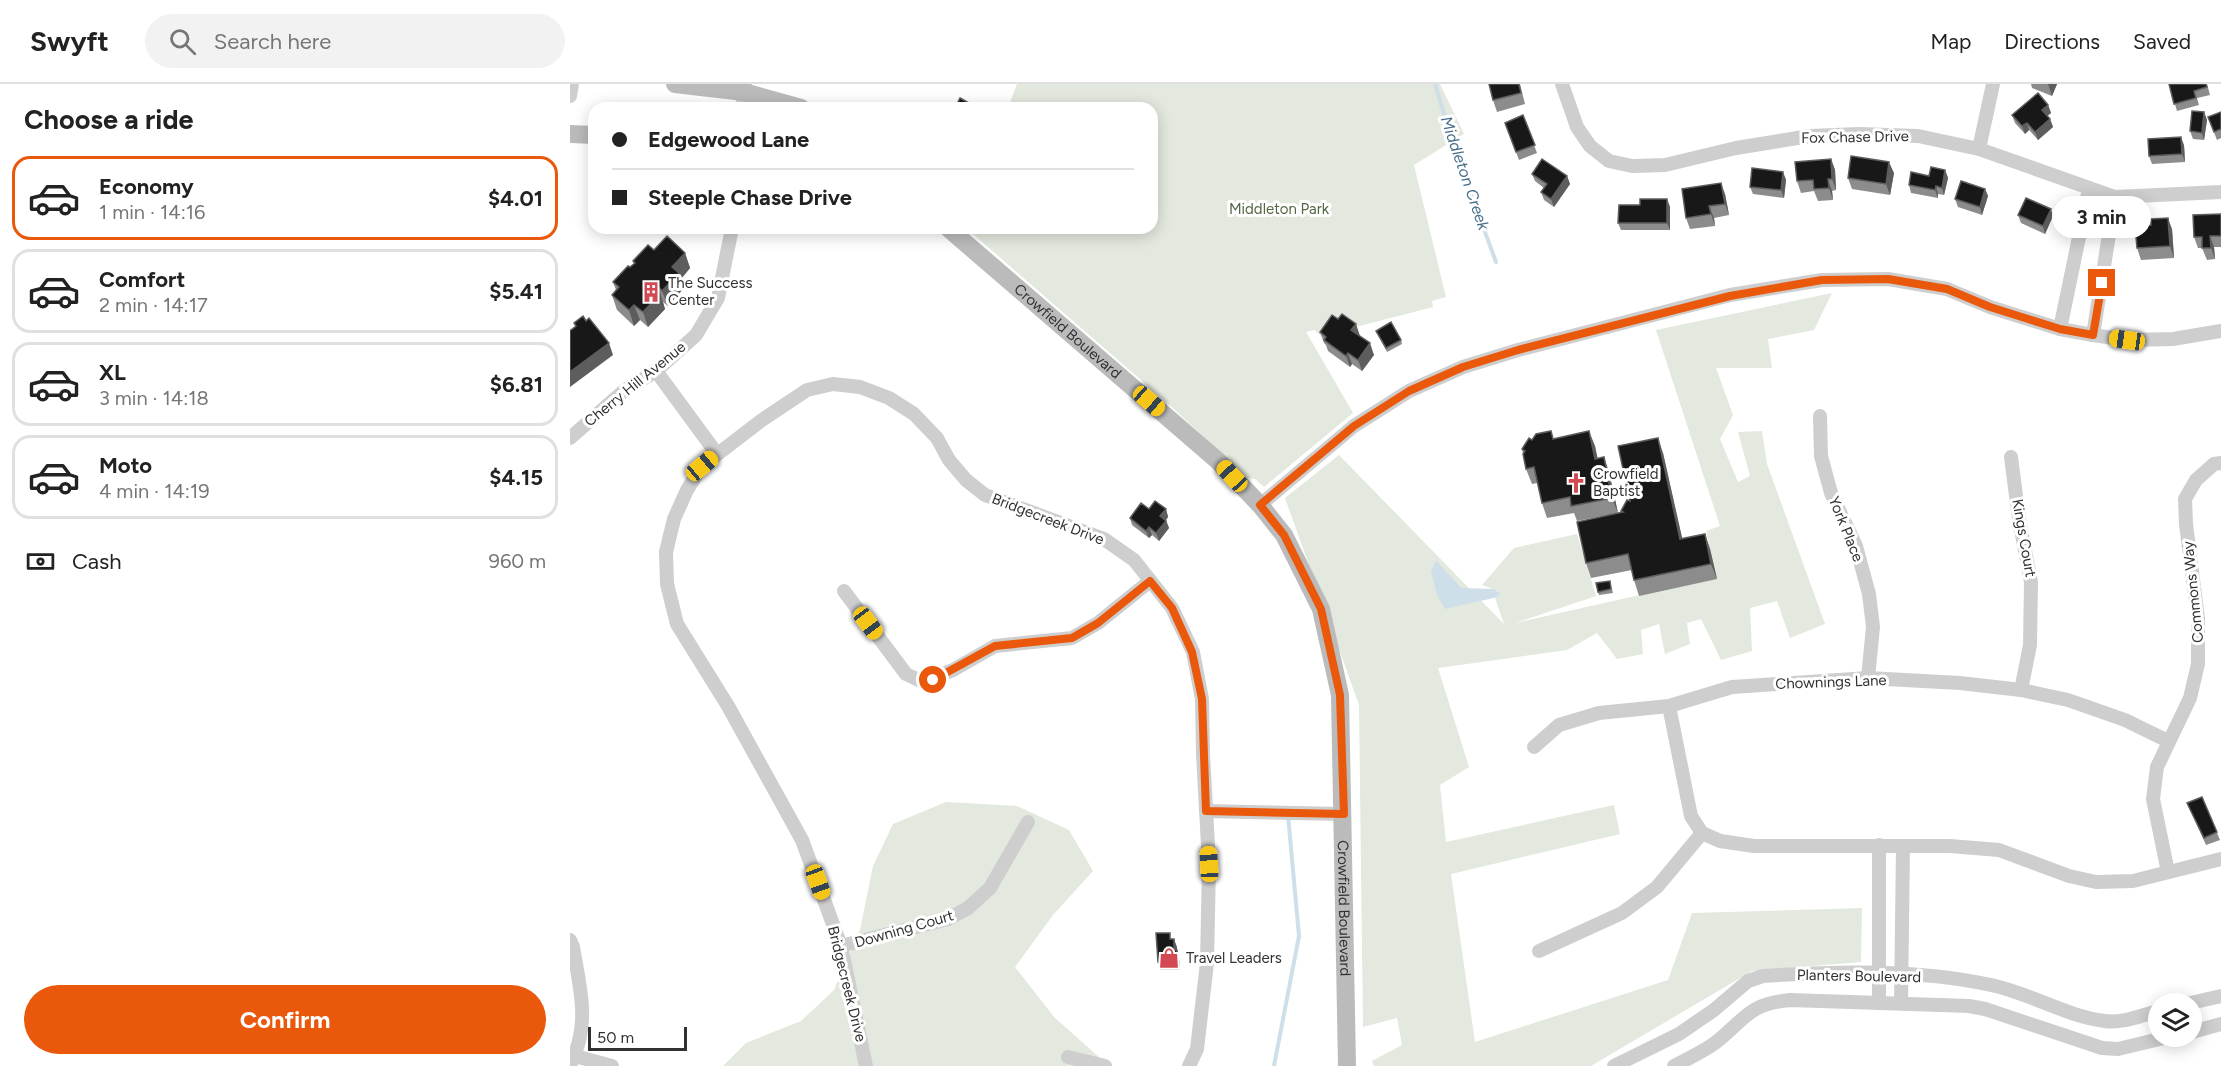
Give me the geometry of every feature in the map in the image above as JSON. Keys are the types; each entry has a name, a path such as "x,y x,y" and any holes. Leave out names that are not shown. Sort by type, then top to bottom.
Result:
{"main road":[{"path":"675,84 775,102"},
{"path":"570,134 588,135"},
{"name":"Crowfield Boulevard","path":"955,234 1218,461 1260,505 1284,535 1321,609 1340,695 1347,1066"}],"street":[{"path":"570,96 572,84"},
{"name":"Fox Chase Drive","path":"1562,84 1577,127 1590,146 1609,161 1632,166 1665,165 1736,148 1810,136 1859,134 1918,136 1979,149 2115,197 2221,192"},
{"path":"1979,149 1994,84"},
{"path":"2060,329 2089,189"},
{"path":"2093,335 2115,197"},
{"name":"Cherry Hill Avenue","path":"570,438 625,390 656,371 696,335 718,298 731,234"},
{"path":"1260,505 1354,426 1409,391 1463,367 1518,350 1730,296 1822,280 1888,279 1947,289 1990,307 2060,329 2093,335 2127,340 2173,339 2221,331"},
{"path":"656,371 717,454"},
{"name":"Bridgecreek Drive","path":"866,1066 841,946 802,840 728,706 677,624 667,585 666,552 674,519 702,466 762,420 807,390 833,384 860,387 889,398 914,414 937,438 949,460 966,480 985,495 1104,539 1134,560 1172,608 1192,652 1202,699 1209,864 1207,963 1197,1050 1189,1066"},
{"name":"York Place","path":"1820,416 1821,456 1831,493 1856,546 1869,594 1873,627 1868,678"},
{"name":"Kings Court","path":"2012,457 2019,519 2031,582 2030,645 2021,690"},
{"name":"Commons Way","path":"2168,872 2153,799 2157,767 2190,698 2198,664 2198,619 2184,499 2196,480 2214,464 2221,463"},
{"path":"844,591 906,675 923,682 953,670 995,646 1072,638 1098,623 1150,581"},
{"name":"Chownings Lane","path":"1534,747 1559,725 1599,713 1669,706 1732,687 1868,678 1960,683 2021,690 2068,700 2125,720 2168,741"},
{"path":"1669,706 1691,816 1702,833 1720,841 1754,846 1879,845 1999,850 2069,876 2096,882 2133,881 2221,859"},
{"path":"1206,811 1344,814"},
{"name":"Downing Court","path":"841,946 948,919 968,908 990,888 1028,822"},
{"path":"1539,951 1622,913 1657,886 1702,833"},
{"path":"1879,845 1880,1003"},
{"path":"1901,1003 1903,846"},
{"path":"570,940 584,1016 572,1060 612,1066"},
{"name":"Planters Boulevard","path":"1619,1065 1679,1034 1714,1010 1748,981 1763,976 1901,973 1992,985 2106,1022 2148,1014"},
{"path":"2202,1000 2221,996"},
{"path":"2024,1024 2030,997"},
{"name":"Planters Boulevard","path":"1674,1066 1692,1058 1715,1043 1760,1006 1790,1000 1969,1006 1985,1009 2024,1024 2102,1048 2118,1049 2148,1042"},
{"path":"2077,1041 2084,1016"},
{"path":"2202,1029 2221,1024"},
{"path":"1068,1057 1105,1066"}],"green space":[{"name":"Middleton Park","path":"1017,84 1440,84 1464,134 1414,165 1446,297 1432,301 1433,307 1321,336 1314,330 1306,332 1353,413 1264,487 1255,479 1248,478 1163,399 973,234 1158,234 1158,102 1010,102"},
{"path":"1832,293 1814,330 1768,339 1772,368 1716,368 1733,415 1720,439 1738,482 1750,476 1738,432 1762,431 1767,464 1825,624 1790,638 1777,601 1750,608 1752,651 1721,660 1701,619 1687,623 1690,644 1665,654 1659,624 1641,630 1643,654 1617,659 1597,633 1567,650 1438,668 1469,767 1440,785 1446,842 1614,805 1620,834 1451,874 1475,1042 1668,980 1692,913 1862,908 1861,962 1752,971 1591,1066 1374,1066 1372,1061 1402,1045 1397,1018 1363,1027 1359,705 1285,498 1339,455 1504,624 1495,598 1498,597 1498,591 1482,585 1514,548 1577,534 1596,596 1515,623 1716,578 1706,531 1720,526 1656,330"},
{"path":"946,802 1017,806 1069,830 1093,871 1053,915 1015,967 1054,1017 1109,1066 723,1066 746,1043 801,1021 834,990 860,930 873,866 893,824"}],"shaded area":[{"path":"1436,560 1461,588 1494,589 1500,593 1498,597 1445,609 1437,595 1431,571"}],"building":[{"path":"1489,84 1519,84 1521,93 1493,100"},
{"path":"2169,84 2206,84 2207,87 2194,91 2196,98 2174,104"},
{"path":"2038,93 2048,105 2042,110 2050,119 2035,132 2027,123 2022,126 2012,115"},
{"path":"2192,111 2204,112 2202,133 2190,131"},
{"path":"2221,112 2221,129 2214,132 2208,117"},
{"path":"1523,115 1535,145 1516,152 1505,123"},
{"path":"2181,137 2182,154 2149,156 2148,139"},
{"path":"1851,156 1889,162 1886,184 1848,178"},
{"path":"1542,159 1567,176 1551,199 1541,192 1547,184 1532,174"},
{"path":"1831,159 1832,179 1828,179 1829,188 1814,189 1813,180 1797,181 1795,162"},
{"path":"1931,167 1945,170 1942,188 1936,186 1935,190 1909,185 1911,172 1929,176"},
{"path":"1752,168 1783,172 1781,190 1750,187"},
{"path":"1961,181 1985,189 1980,207 1955,199"},
{"path":"1721,183 1725,204 1709,206 1711,214 1686,218 1682,189"},
{"path":"2026,198 2051,209 2043,226 2018,215"},
{"path":"1640,199 1667,199 1667,223 1618,223 1619,205 1640,205"},
{"path":"2221,214 2221,236 2210,236 2211,248 2202,248 2202,237 2194,237 2193,215"},
{"path":"2168,218 2170,246 2137,248 2135,226 2151,225 2151,219"},
{"path":"667,236 685,253 672,267 679,273 662,291 658,286 655,289 660,294 643,312 634,305 629,310 612,295 619,287 613,282 628,266 635,263 633,261 648,245 654,250"},
{"path":"1342,314 1356,324 1351,330 1370,343 1358,360 1348,353 1346,356 1324,340 1326,337 1320,332 1332,315 1338,319"},
{"path":"583,316 586,321 589,318 609,343 570,372 570,330 576,326 574,323"},
{"path":"1391,322 1401,340 1386,348 1376,331"},
{"name":"Crowfield Baptist","path":"1551,431 1553,439 1589,431 1595,459 1604,457 1612,498 1571,506 1570,497 1542,503 1534,467 1526,469 1523,454 1525,451 1522,449 1529,438 1532,440 1536,434"},
{"path":"1658,438 1680,539 1705,534 1711,564 1634,580 1628,554 1586,563 1577,522 1623,512 1621,511 1627,500 1630,501 1618,446"},
{"path":"1155,501 1166,509 1160,516 1166,521 1156,533 1149,527 1146,531 1130,518 1141,503 1149,509"},
{"path":"1610,581 1611,589 1598,592 1596,583"},
{"path":"2202,797 2217,832 2204,838 2187,803"},
{"path":"1156,933 1170,933 1170,939 1174,939 1174,950 1177,950 1177,963 1158,962"}],"waterway":[{"name":"Middleton Creek","path":"1435,84 1454,147 1496,262"},
{"path":"1274,1066 1299,936 1288,815"}],"place":[{"name":"The Success Center","path":"651,292"},
{"name":"Crowfield Baptist","path":"1576,483"},
{"name":"Travel Leaders","path":"1169,958"}],"route":[{"path":"933,680 995,646 1072,638 1098,623 1150,581 1172,608 1192,652 1202,699 1206,811 1344,814 1340,695 1321,609 1284,535 1260,505 1354,426 1409,391 1463,367 1518,350 1730,296 1822,280 1888,279 1947,289 1990,307 2060,329 2093,335 2102,283"}]}
